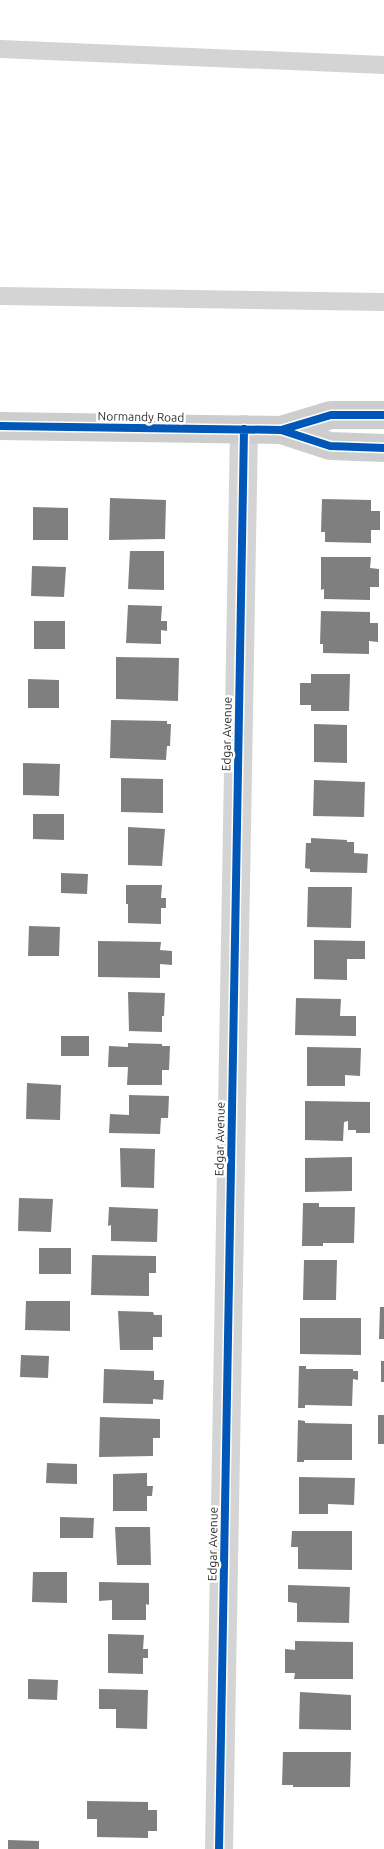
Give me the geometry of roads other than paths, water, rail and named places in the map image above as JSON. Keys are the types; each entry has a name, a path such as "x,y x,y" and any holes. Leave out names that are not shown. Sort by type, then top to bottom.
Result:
{"street":[{"name":"Normandy Road","path":"281,430 331,415 384,415"},
{"name":"Normandy Road","path":"0,426 281,430 330,446 384,448"},
{"name":"Edgar Avenue","path":"219,1849 244,429"}],"lane":[{"path":"0,49 384,65"},
{"path":"0,296 384,302"}]}
